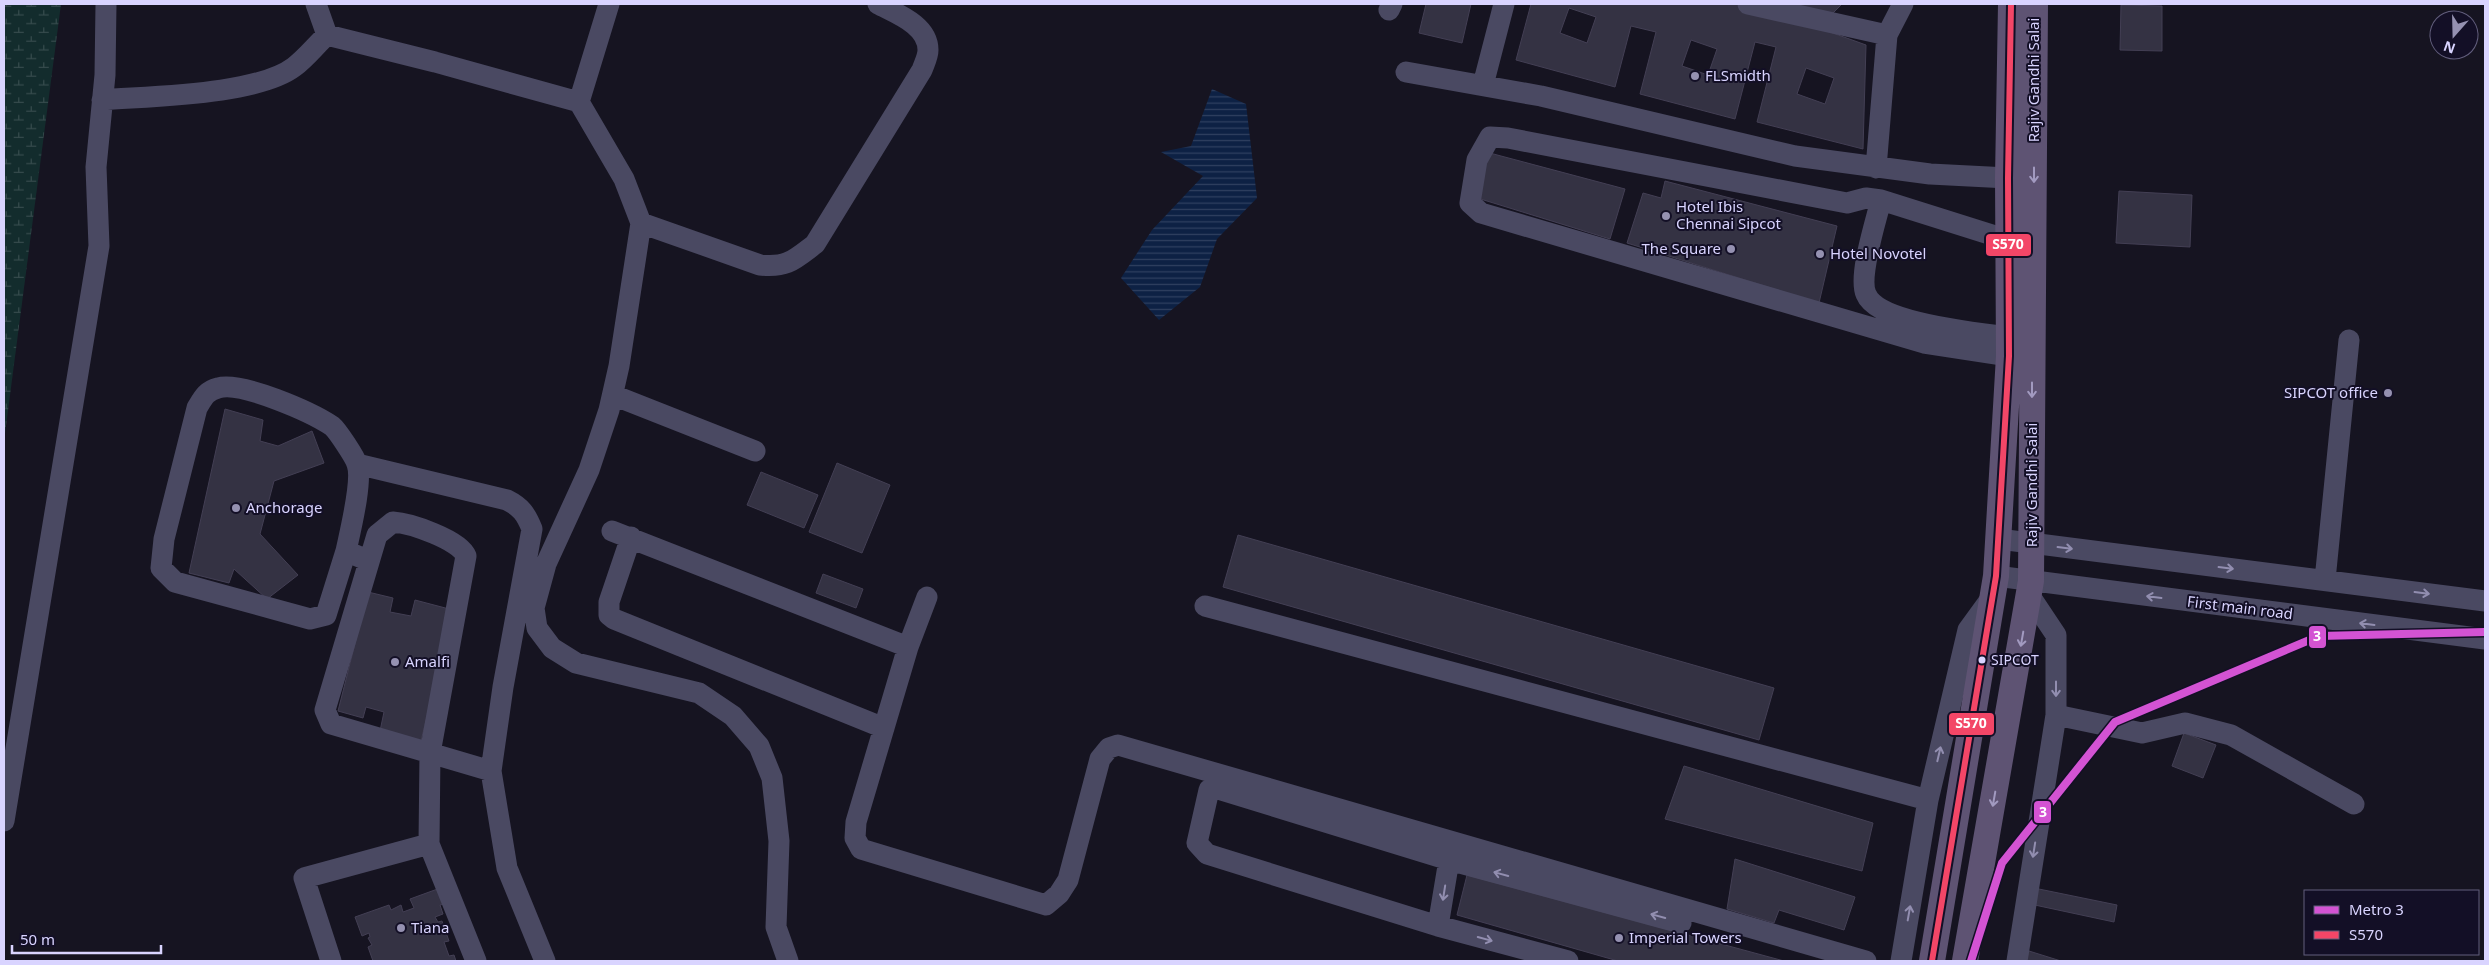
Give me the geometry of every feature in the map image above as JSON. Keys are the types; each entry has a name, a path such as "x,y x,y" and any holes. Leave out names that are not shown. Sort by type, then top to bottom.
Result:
{"main road":[{"name":"Rajiv Gandhi Salai","path":"1965,961 2030,588 2031,543 2008,240 2011,4"},
{"name":"Rajiv Gandhi Salai","path":"1932,961 1994,586 2000,539 2017,350 2035,4"}],"street":[{"path":"4,821 99,246 96,166 102,100 106,4"},
{"path":"316,4 327,35"},
{"path":"579,102 609,4"},
{"path":"641,223 760,266 777,267 794,260 815,244 922,70 928,52 925,36 911,22 878,4"},
{"path":"1483,85 1504,4"},
{"path":"1748,4 1886,35"},
{"path":"1876,168 1886,35 1903,4"},
{"path":"102,100 241,88 272,80 294,68 327,35"},
{"path":"327,35 435,62 579,102 624,179 641,223 613,395 589,470 546,564 534,608 537,628 552,648 576,663 699,693 733,716 760,746 772,778 779,841 776,927 788,961"},
{"path":"1406,72 1542,96 1796,156 1930,174 2008,178"},
{"path":"2008,240 1881,200 1866,198 1846,203 1518,140 1490,137 1477,160 1470,203 1481,213 1924,343 2017,350"},
{"path":"1881,200 1865,270 1865,293 1872,304 1921,325 2017,350"},
{"path":"2325,580 2349,340"},
{"path":"219,387 246,390 295,406 333,427 357,464 356,494 346,551 326,615 310,619 175,582 161,568 164,539 197,408 205,394 219,387"},
{"path":"613,395 755,451"},
{"path":"357,464 507,500 520,507 527,516 532,528 503,687 491,771 507,868 544,961"},
{"path":"476,961 429,844 430,754 466,556 461,547 408,523 393,522 377,535 325,704 327,718 330,724 430,754 491,771"},
{"path":"884,728 614,619 609,615 609,602 621,534 908,647"},
{"path":"2000,539 2485,601"},
{"path":"346,551 369,561"},
{"path":"1901,961 1928,800 1968,630 1994,586"},
{"name":"First main road","path":"1994,586 2030,588 2485,640"},
{"path":"2017,961 2056,715 2056,635 2030,588"},
{"path":"927,596 908,647 856,822 855,838 861,849 1046,905 1059,894 1068,880 1100,759 1109,748 1118,745 1866,961"},
{"path":"1205,606 1928,800"},
{"path":"2056,715 2142,733 2185,723 2231,735 2354,804"},
{"path":"1568,961 1438,926 1207,854 1197,844 1209,790 1218,789 1449,860 1823,961"},
{"path":"330,961 304,878 429,844"},
{"path":"1438,926 1449,860"}],"green space":[{"path":"4,4 61,4 4,441"}],"water":[{"path":"1212,89 1246,104 1257,198 1217,239 1200,287 1159,320 1121,278 1152,230 1203,176 1161,152 1191,146"}],"building":[{"path":"1426,4 1471,4 1462,43 1419,33"},
{"name":"FLSmidth","path":"1531,4 1842,4 1832,14 1830,32 1866,45 1863,149 1757,122 1776,47 1755,42 1735,119 1640,94 1656,32 1631,26 1615,87 1516,60","holes":["1569,8 1596,17 1587,43 1560,33","1691,40 1717,49 1708,75 1682,66","1806,68 1834,78 1825,104 1797,94"]},
{"path":"2121,5 2162,6 2162,51 2120,50"},
{"path":"1486,152 1625,189 1610,239 1474,197"},
{"path":"1665,181 1837,226 1819,303 1627,243 1643,193 1661,198"},
{"path":"2119,191 2192,195 2190,247 2116,243"},
{"name":"Anchorage","path":"225,409 263,420 260,441 278,446 312,431 324,463 274,481 260,534 298,575 267,599 234,569 229,583 189,573"},
{"path":"837,463 890,485 862,553 809,532"},
{"path":"761,472 818,495 804,528 747,505"},
{"path":"1238,535 1774,688 1759,740 1223,587"},
{"path":"823,574 863,589 856,608 816,593"},
{"name":"Amalfi","path":"368,592 393,598 390,612 411,616 415,600 453,610 421,741 380,731 384,712 366,707 363,718 338,711"},
{"path":"2184,733 2216,745 2203,778 2172,766"},
{"path":"1684,766 1873,823 1862,871 1665,819"},
{"path":"1735,859 1855,897 1844,930 1779,910 1774,923 1727,909"},
{"name":"Imperial Towers","path":"1467,875 1784,961 1618,961 1457,915"},
{"name":"Tiana","path":"443,887 448,903 440,905 443,914 435,917 438,922 442,921 449,941 444,942 449,956 454,955 456,961 373,961 368,947 372,945 368,938 370,937 369,933 362,936 355,917 389,905 391,910 401,905 403,912 414,908 410,899"},
{"path":"2034,888 2117,905 2114,922 2030,904"},
{"path":"2029,951 2061,961 2026,961"}],"metro line":[{"name":"3","path":"1971,961 2002,863 2115,722 2319,636 2485,632"}],"transit line":[{"name":"S570","path":"1932,961 1996,576 2009,356 2008,178 2011,4"}],"place":[{"name":"FLSmidth","path":"1695,76"},
{"name":"Hotel Ibis Chennai Sipcot","path":"1666,216"},
{"name":"The Square","path":"1731,249"},
{"name":"Hotel Novotel","path":"1820,254"},
{"name":"SIPCOT office","path":"2388,393"},
{"name":"Anchorage","path":"236,508"},
{"name":"SIPCOT","path":"1982,660"},
{"name":"Amalfi","path":"395,662"},
{"name":"Tiana","path":"401,928"},
{"name":"Imperial Towers","path":"1619,938"}]}
